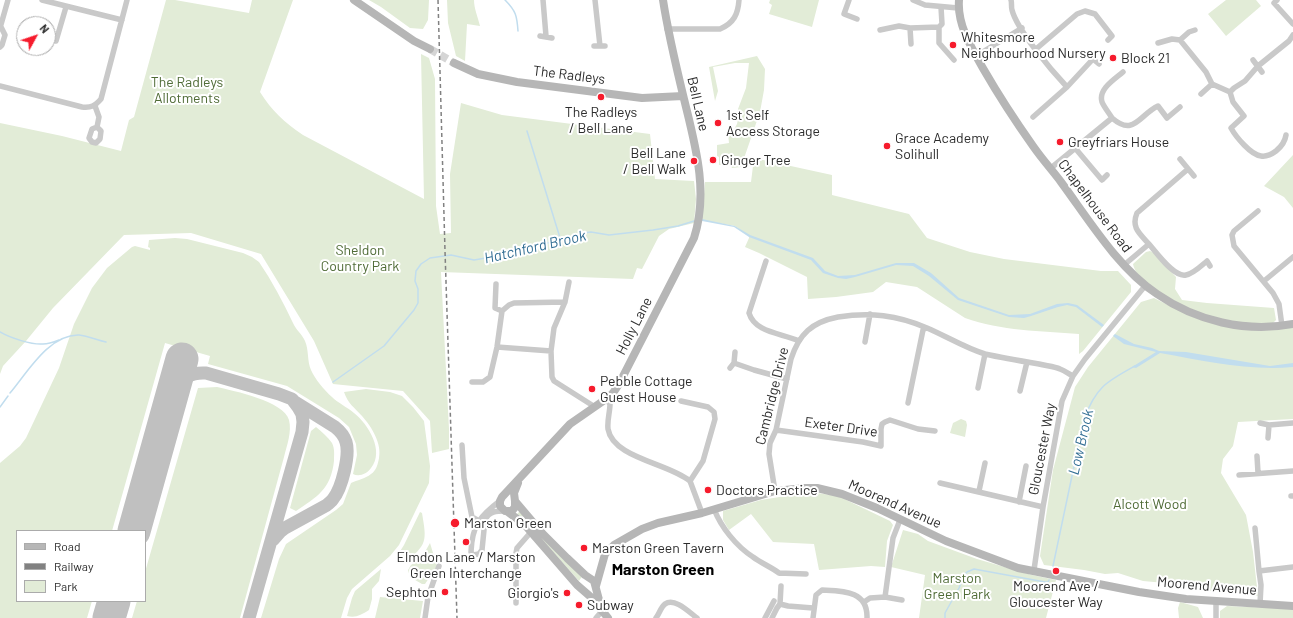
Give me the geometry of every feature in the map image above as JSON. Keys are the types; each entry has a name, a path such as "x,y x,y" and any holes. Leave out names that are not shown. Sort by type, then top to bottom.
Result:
{"street":[{"path":"0,48 2,46 5,34 0,28 8,0"},
{"path":"42,0 53,1 66,7 122,20"},
{"path":"0,86 82,107 89,108 95,106 101,99 127,0"},
{"path":"354,0 414,41 430,49"},
{"path":"543,0 546,36"},
{"path":"595,0 600,46"},
{"name":"Bell Lane","path":"663,0 667,29 696,156 700,188 699,218"},
{"path":"667,29 720,29 727,26 735,17 739,0"},
{"path":"849,0 844,14 857,19"},
{"path":"913,0 925,5 941,7 959,4"},
{"path":"1011,0 1012,10 1022,28 1036,49 1067,87"},
{"path":"1277,0 1274,3 1293,24"},
{"name":"Chapelhouse Road","path":"959,4 963,28 976,56 1010,112 1034,148 1051,168 1124,265 1145,286 1184,310 1219,322 1244,326 1282,326 1293,324"},
{"path":"56,41 66,7"},
{"path":"941,7 942,24 939,27 938,43 943,52 954,60"},
{"path":"1036,49 1077,14 1085,11 1094,14 1112,36 1108,40"},
{"path":"880,30 899,26 910,28 939,27"},
{"path":"910,28 911,44"},
{"path":"976,56 1022,28"},
{"path":"1180,40 1189,32 1195,30"},
{"path":"1230,92 1245,81 1258,66 1293,35"},
{"path":"1158,43 1172,39 1180,40 1206,72 1212,84 1230,92 1233,102 1244,116 1231,128 1240,141 1254,154 1269,156 1281,147 1286,139 1286,135"},
{"path":"1033,117 1067,87 1094,58 1099,64"},
{"path":"1253,60 1262,72"},
{"name":"The Radleys","path":"454,63 478,74 517,82 642,98 683,96"},
{"path":"1123,72 1104,88 1101,96 1102,102 1112,118 1120,125 1127,126 1135,124 1152,109 1158,106 1168,118 1180,107"},
{"path":"1201,94 1212,84"},
{"path":"95,106 99,117 97,127"},
{"path":"1051,168 1112,118"},
{"path":"1075,148 1102,180 1107,176"},
{"path":"1180,159 1194,176"},
{"path":"1188,169 1137,212 1134,223 1136,228 1149,244 1174,272 1180,275 1185,275 1191,273 1207,261 1210,266"},
{"path":"1258,211 1239,226 1232,235 1234,246 1273,293 1279,304 1282,326"},
{"name":"Holly Lane","path":"502,498 570,424 613,393 694,238 699,218"},
{"path":"1124,265 1149,244"},
{"path":"1264,281 1293,257"},
{"path":"766,261 749,313 751,320 754,324 768,331 799,341"},
{"path":"569,282 565,302 554,328 551,351 552,376 554,381 595,407"},
{"path":"496,284 495,308 502,311"},
{"name":"Gloucester Way","path":"1030,569 1062,401 1073,376 1085,359 1145,286"},
{"path":"472,382 483,382 490,377 497,347 502,311 514,303 565,302"},
{"path":"865,342 870,314"},
{"name":"Cambridge Drive","path":"775,491 769,454 770,443 776,430 794,350 805,333 812,326 822,321 852,315 870,314 901,319 926,328 985,354 1060,368 1073,376"},
{"path":"908,403 923,330 926,328"},
{"path":"497,347 551,351"},
{"path":"730,368 734,362 735,352"},
{"path":"978,388 985,354"},
{"path":"734,362 754,370 787,379"},
{"path":"1020,391 1027,362"},
{"path":"606,399 610,404 608,431 614,442 629,454 678,473 690,481 702,513"},
{"path":"681,401 708,407 714,412 716,419 703,461 690,481"},
{"name":"Exeter Drive","path":"776,430 863,442 881,446 882,424 890,420 918,430 936,432"},
{"path":"1260,423 1269,425 1293,423"},
{"path":"1268,438 1269,425"},
{"path":"462,445 464,478 472,517 479,520"},
{"path":"1257,456 1258,473"},
{"path":"979,491 985,463"},
{"path":"1019,502 1026,466"},
{"path":"1239,475 1293,471"},
{"name":"Holly Lane","path":"507,512 512,511 515,507 514,493 521,477"},
{"path":"940,483 1043,507"},
{"name":"Moorend Avenue","path":"601,565 605,554 614,545 642,529 658,523 702,513 775,491 805,488 831,491 857,500 946,541 1005,562 1030,569 1139,592 1216,602 1293,606"},
{"path":"507,512 496,511 487,516 485,520 482,550 479,554 473,555 471,552 473,533 479,520 487,510 502,498 510,496 543,534 595,582 602,611"},
{"path":"502,498 500,506 514,516 531,532 583,591 592,598 608,618"},
{"path":"714,509 722,526 734,539 748,553 779,576 806,574"},
{"path":"885,597 893,538 900,520"},
{"path":"1255,528 1261,584 1260,604"},
{"path":"516,603 517,548 531,532"},
{"path":"583,591 580,583 597,573 601,565"},
{"path":"583,591 590,592 596,587 601,565"},
{"path":"425,618 428,597 440,566"},
{"path":"1259,571 1293,567"},
{"path":"772,618 780,604 781,586"},
{"path":"813,618 813,608 816,595 822,590 850,592 864,602 867,609 867,618"},
{"path":"864,602 870,598 885,597 902,600"},
{"path":"765,618 774,601"},
{"path":"656,618 664,605 670,602 676,603 697,618"},
{"path":"1216,602 1216,618"},
{"path":"780,604 813,608"},
{"path":"596,618 602,611"}],"green space":[{"name":"Sheldon Country Park","path":"166,0 175,0 249,13 252,0 293,0 260,92 279,116 303,135 424,199 421,54 429,58 435,79 436,206 440,234 451,233 450,174 461,103 502,115 650,134 655,179 694,181 696,199 694,223 669,229 659,236 642,269 637,268 633,279 441,272 449,449 432,453 430,421 403,391 333,384 314,341 261,254 191,233 124,235 53,308 3,366 0,374 0,123 62,136 121,151 129,120 134,117"},
{"path":"369,0 429,0 428,20 423,29 410,28"},
{"path":"447,0 474,0 475,10 480,26 467,24 465,61 456,56 448,23"},
{"path":"770,0 819,0 812,27 769,14 772,5 769,3"},
{"path":"1226,0 1256,0 1261,6 1226,36 1208,14"},
{"path":"757,56 765,69 764,90 760,112 741,167 732,168 730,164 719,165 717,145 729,143 728,133 732,133 737,124 739,115 738,109 746,88 749,63 735,63 713,67 718,91 715,101 709,67"},
{"path":"1293,155 1293,208 1284,197 1264,186"},
{"path":"754,158 832,175 832,195 909,214 927,238 970,252 1004,259 1101,271 1118,271 1131,285 1131,292 1079,354 1079,334 1021,330 993,326 965,318 917,287 886,282 873,292 808,299 807,277 745,247 749,236 735,226 702,220 705,182 751,182"},
{"path":"175,238 187,239 243,253 259,262 294,325 305,341 310,367 315,377 334,399 351,411 365,424 373,438 376,454 375,461 371,468 365,473 360,475 353,474 357,455 356,444 349,427 339,418 287,386 208,364 210,356 165,343 112,530 16,530 16,602 92,602 87,618 0,618 0,463 20,446 26,438 59,368 74,324 92,288 107,268 132,247 135,246 150,250 148,247 149,240"},
{"path":"1150,251 1154,253 1176,277 1175,289 1182,300 1274,308 1276,320 1273,323 1244,323 1227,321 1202,314 1172,300 1158,292 1137,274 1133,264 1146,252"},
{"name":"Alcott Wood","path":"1154,298 1182,312 1216,324 1293,326 1293,419 1238,422 1233,446 1223,459 1221,473 1246,515 1253,552 1258,596 1230,591 1200,591 1176,584 1143,581 1118,573 1105,574 1044,565 1040,556 1053,470 1075,387 1088,367 1141,302"},
{"path":"217,387 246,394 269,402 285,413 290,425 288,443 240,618 132,618 137,602 146,602 146,569 198,388"},
{"path":"366,389 390,392 402,396 424,421 430,466 429,483 399,545 390,556 352,589 347,598 341,618 261,618 279,559 286,544 336,510 343,504 351,483 369,476 376,467 380,453 378,441 373,430 349,402 344,392"},
{"path":"961,419 966,421 967,425 965,437 950,433 953,423"},
{"path":"316,427 333,445 334,461 332,471 330,479 322,491 296,511 290,508 311,431"},
{"path":"810,492 838,496 890,521 893,525 887,541 885,567 871,566 819,570 814,544 773,542 751,514 729,530 723,520 723,511 761,500"},
{"path":"520,511 583,575 579,581 522,517 517,514"},
{"path":"420,512 422,513 425,530 424,542 418,551 405,563 397,556"},
{"name":"Marston Green Park","path":"903,530 918,534 928,541 977,559 1032,575 1056,580 1046,618 919,618 925,575 891,567"},
{"path":"430,543 437,566 425,584 422,584 410,577 408,570 411,565 422,557"},
{"path":"381,569 379,581 372,589 372,599 369,610 358,616 347,616 355,591"},
{"path":"380,597 423,601 420,618 375,618"},
{"path":"1180,602 1198,607 1203,618 1179,618 1178,608"},
{"path":"1227,606 1293,609 1293,618 1220,618 1220,611"}],"water":[{"path":"702,219 735,226 750,235 813,258 825,271 838,276 855,275 896,263 914,263 931,273 959,298 1009,315 1030,314 1057,304 1068,303 1077,305 1104,325 1102,327 1076,307 1067,305 1024,318 1009,317 958,300 929,276 913,266 896,265 855,277 846,279 838,278 823,273 811,260 749,237 734,227 702,221"},
{"path":"1115,334 1134,344 1159,351 1186,352 1270,366 1293,363 1293,367 1260,368 1210,362 1160,353 1136,368 1132,367 1156,352 1124,344 1113,336"}],"waterway":[{"path":"505,0 512,7 515,14 518,31"},
{"path":"527,131 561,241"},
{"name":"Hatchford Brook","path":"333,382 384,346 414,310 418,303 418,289 415,281 416,271 421,264 430,258 451,255 474,260 522,252 547,243 570,239 583,233 591,232 609,235 678,226 694,221"},
{"path":"0,332 15,339 38,344 47,344 59,340"},
{"name":"Hatchford Brook","path":"10,393 40,356 58,341 68,336 79,335 106,342"},
{"name":"Low Brook","path":"1053,566 1084,419 1088,408 1103,386 1135,366"},
{"name":"Hatchford Brook","path":"0,407 8,396"},
{"name":"Low Brook","path":"945,618 945,613 959,588 964,575 974,569 1045,582 1048,582 1049,580"}],"taxiway":[{"path":"174,389 184,378 196,373 206,373 292,399 302,414 302,432 249,618"},
{"path":"273,540 285,528 327,505 332,500 342,480 346,463 347,448 342,433 295,402"}],"runway":[{"path":"134,530 182,359"},
{"path":"109,618 114,602"}],"tunnel":[{"path":"430,49 454,63"}],"railway":[{"path":"438,0 457,618"}],"place":[{"name":"Whitesmore Neighbourhood Nursery","path":"953,45"},
{"name":"Block 21","path":"1113,58"},
{"name":"The Radleys / Bell Lane","path":"601,97"},
{"name":"1st Self Access Storage","path":"718,123"},
{"name":"Greyfriars House","path":"1060,142"},
{"name":"Grace Academy Solihull","path":"887,146"},
{"name":"Ginger Tree","path":"713,160"},
{"name":"Bell Lane / Bell Walk","path":"694,161"},
{"name":"Pebble Cottage Guest House","path":"592,389"},
{"name":"Doctors Practice","path":"708,490"},
{"name":"Marston Green","path":"455,523"},
{"name":"Elmdon Lane / Marston Green Interchange","path":"466,542"},
{"name":"Marston Green Tavern","path":"584,548"},
{"name":"Moorend Ave / Gloucester Way","path":"1056,571"},
{"name":"Sephton","path":"445,592"},
{"name":"Giorgio's","path":"567,593"},
{"name":"Subway","path":"579,605"}],"district":[{"name":"Marston Green","path":"663,570"}],"park label":[{"name":"The Radleys Allotments","path":"187,90"}]}
